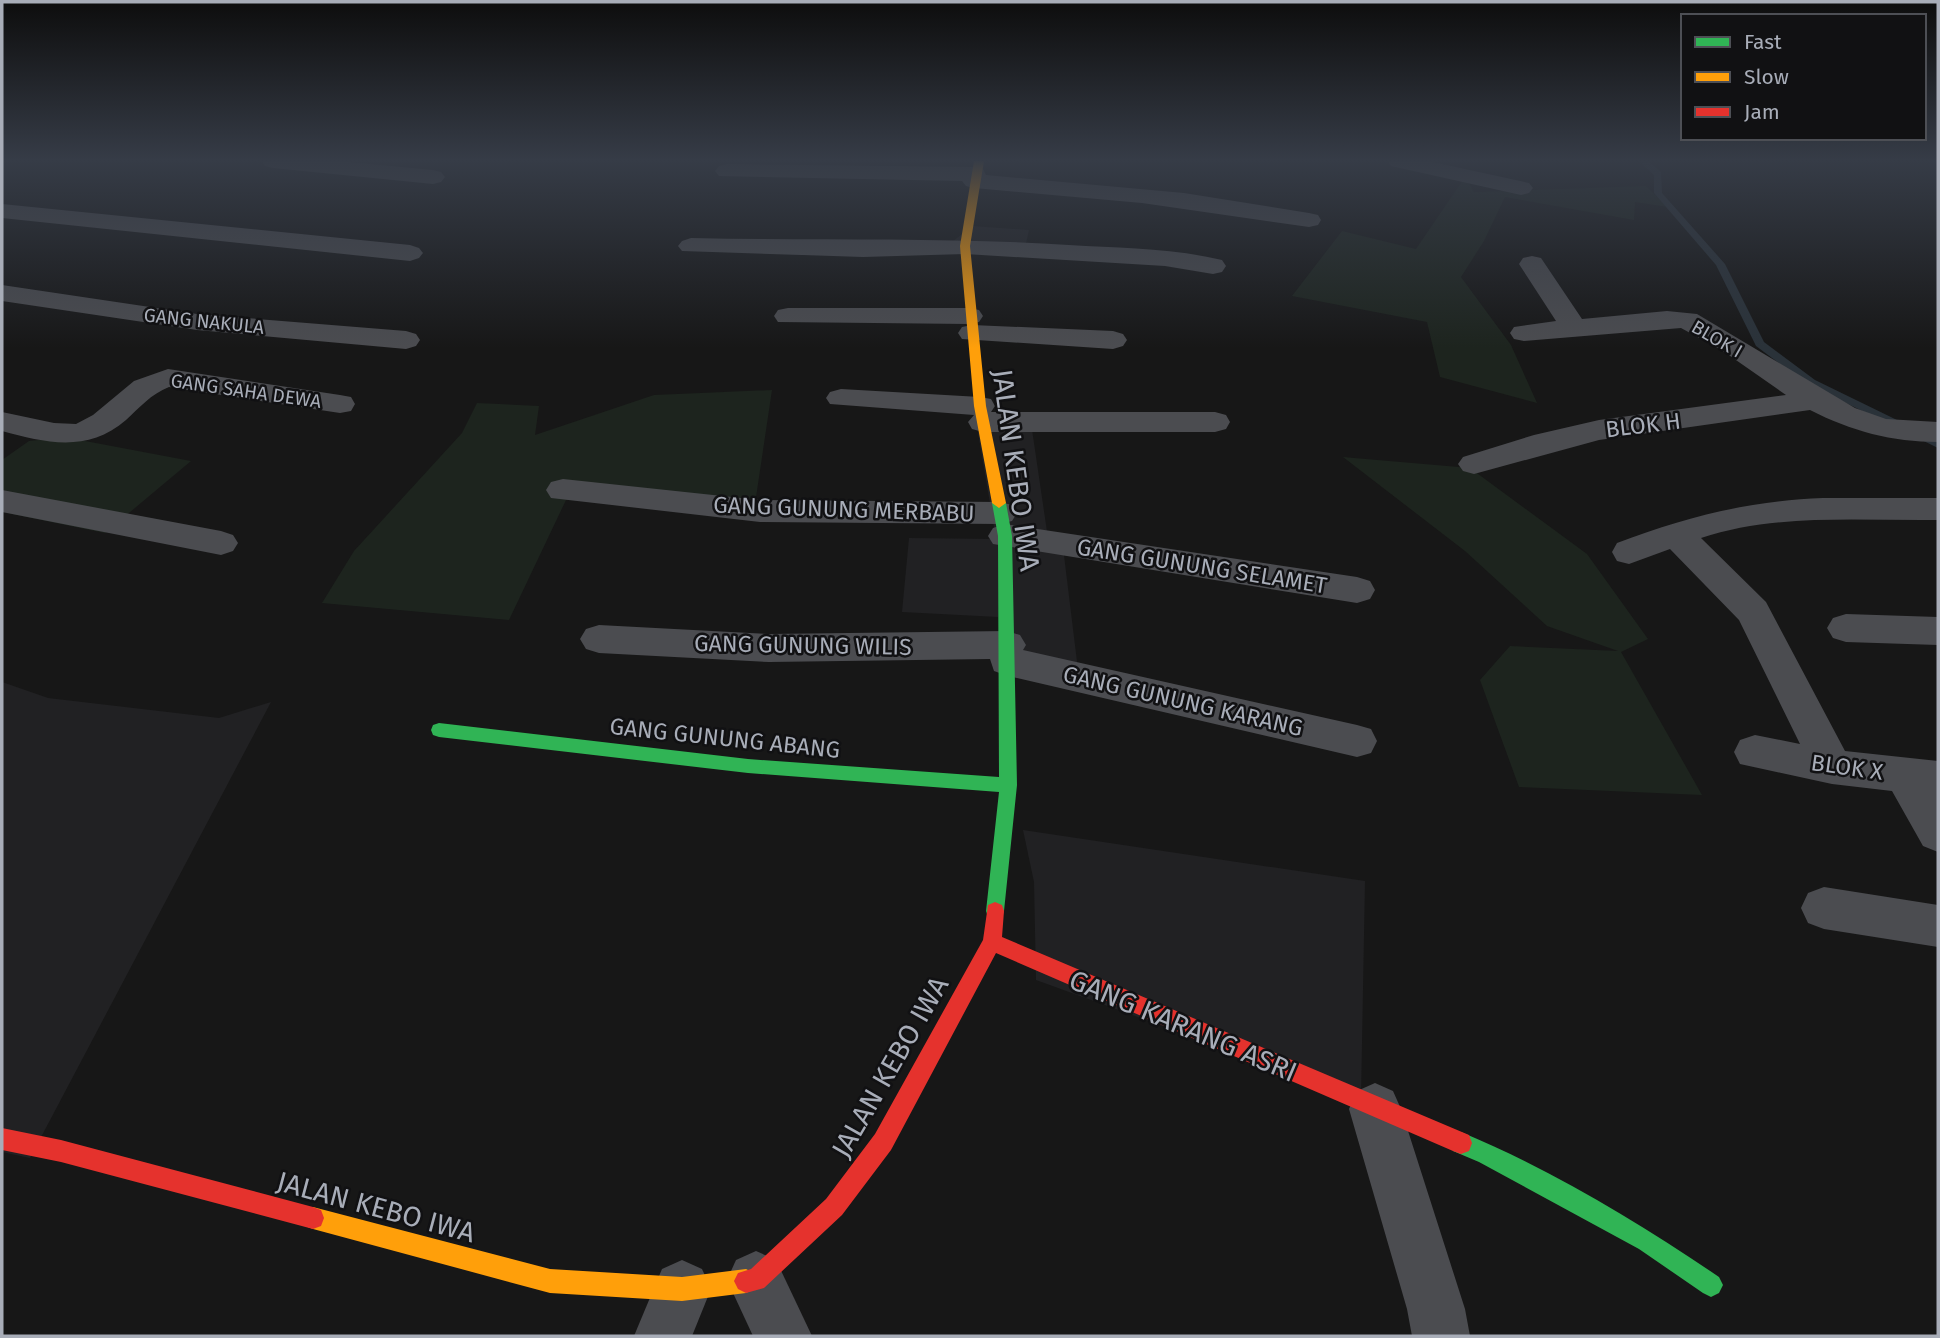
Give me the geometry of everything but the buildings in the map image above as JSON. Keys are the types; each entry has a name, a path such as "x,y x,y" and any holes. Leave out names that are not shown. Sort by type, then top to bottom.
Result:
{"street":[{"path":"123,223 410,253"},
{"name":"JALAN KEBO IWA","path":"2,1139 61,1150 672,1313 756,1280 834,1207 883,1142 992,942 1008,785 1007,653 1002,524 982,414 971,324 965,247 968,223"},
{"path":"691,246 863,249 965,247 1153,257 1213,266"},
{"path":"1532,264 1574,328"},
{"name":"GANG NAKULA","path":"2,293 197,322 406,340"},
{"path":"788,316 971,324 1112,340"},
{"name":"BLOK I","path":"1524,333 1687,320 1815,400 1869,424 1902,431 1938,432"},
{"name":"GANG SAHA DEWA","path":"2,422 69,434 86,432 153,382 168,378 340,404"},
{"path":"841,398 982,414 1215,422"},
{"name":"BLOK H","path":"1474,464 1545,442 1599,430 1815,400"},
{"name":"GANG GUNUNG MERBABU","path":"563,490 760,510 1002,524"},
{"path":"2,501 220,543"},
{"path":"1629,552 1676,534 1754,514 1814,510 1938,509"},
{"name":"GANG GUNUNG SELAMET","path":"1002,524 1357,590"},
{"path":"1676,534 1753,612 1832,767"},
{"path":"1846,628 1938,631"},
{"name":"GANG GUNUNG WILIS","path":"599,639 769,648 1007,653"},
{"name":"GANG GUNUNG KARANG","path":"1007,653 1357,741"},
{"name":"GANG GUNUNG ABANG","path":"439,730 748,766 1008,785"},
{"name":"BLOK X","path":"1755,752 1832,767 1922,776"},
{"path":"1922,776 1938,833"},
{"path":"1824,908 1938,926"},
{"name":"GANG KARANG ASRI","path":"992,942 1375,1110 1488,1154 1647,1241 1711,1285"},
{"path":"1375,1110 1436,1309 1441,1336"},
{"path":"756,1280 783,1336"}],"shaded area":[{"path":"1433,223 1492,223 1461,277 1511,345 1537,403 1440,377 1427,322 1292,296 1342,231 1416,249"},
{"path":"972,226 1029,230 1024,253 947,246"},
{"path":"772,390 755,504 566,500 509,620 322,603 354,551 462,433 477,403 539,406 535,435 654,395"},
{"path":"975,415 1030,416 1049,545 1063,547 1079,678 999,658 998,617 902,612 909,538 996,539"},
{"path":"64,437 191,461 105,533 2,512 2,460 29,441"},
{"path":"1343,457 1470,468 1587,554 1648,639 1621,652 1702,795 1519,787 1480,680 1510,646 1618,651 1547,626 1465,551"},
{"path":"2,682 48,698 219,718 271,702 30,1158 2,1152"},
{"path":"1023,830 1365,881 1361,1098 1036,980 1034,882"}],"waterway":[{"path":"1685,223 1720,264 1760,344 1811,382 1938,444"}],"traffic: fast":[{"path":"995,911 1008,785 1005,536 999,503"},
{"path":"439,730 748,766 1008,785"},
{"path":"1461,1143 1487,1154 1647,1241 1711,1285"}],"traffic: slow":[{"path":"969,223 965,246 980,406 999,503"},
{"path":"313,1218 550,1281 682,1289 746,1281"}],"traffic: jam":[{"path":"746,1281 756,1280 834,1207 883,1142 992,942 995,911"},
{"path":"992,942 1461,1143"},
{"path":"2,1139 61,1151 313,1218"}]}
